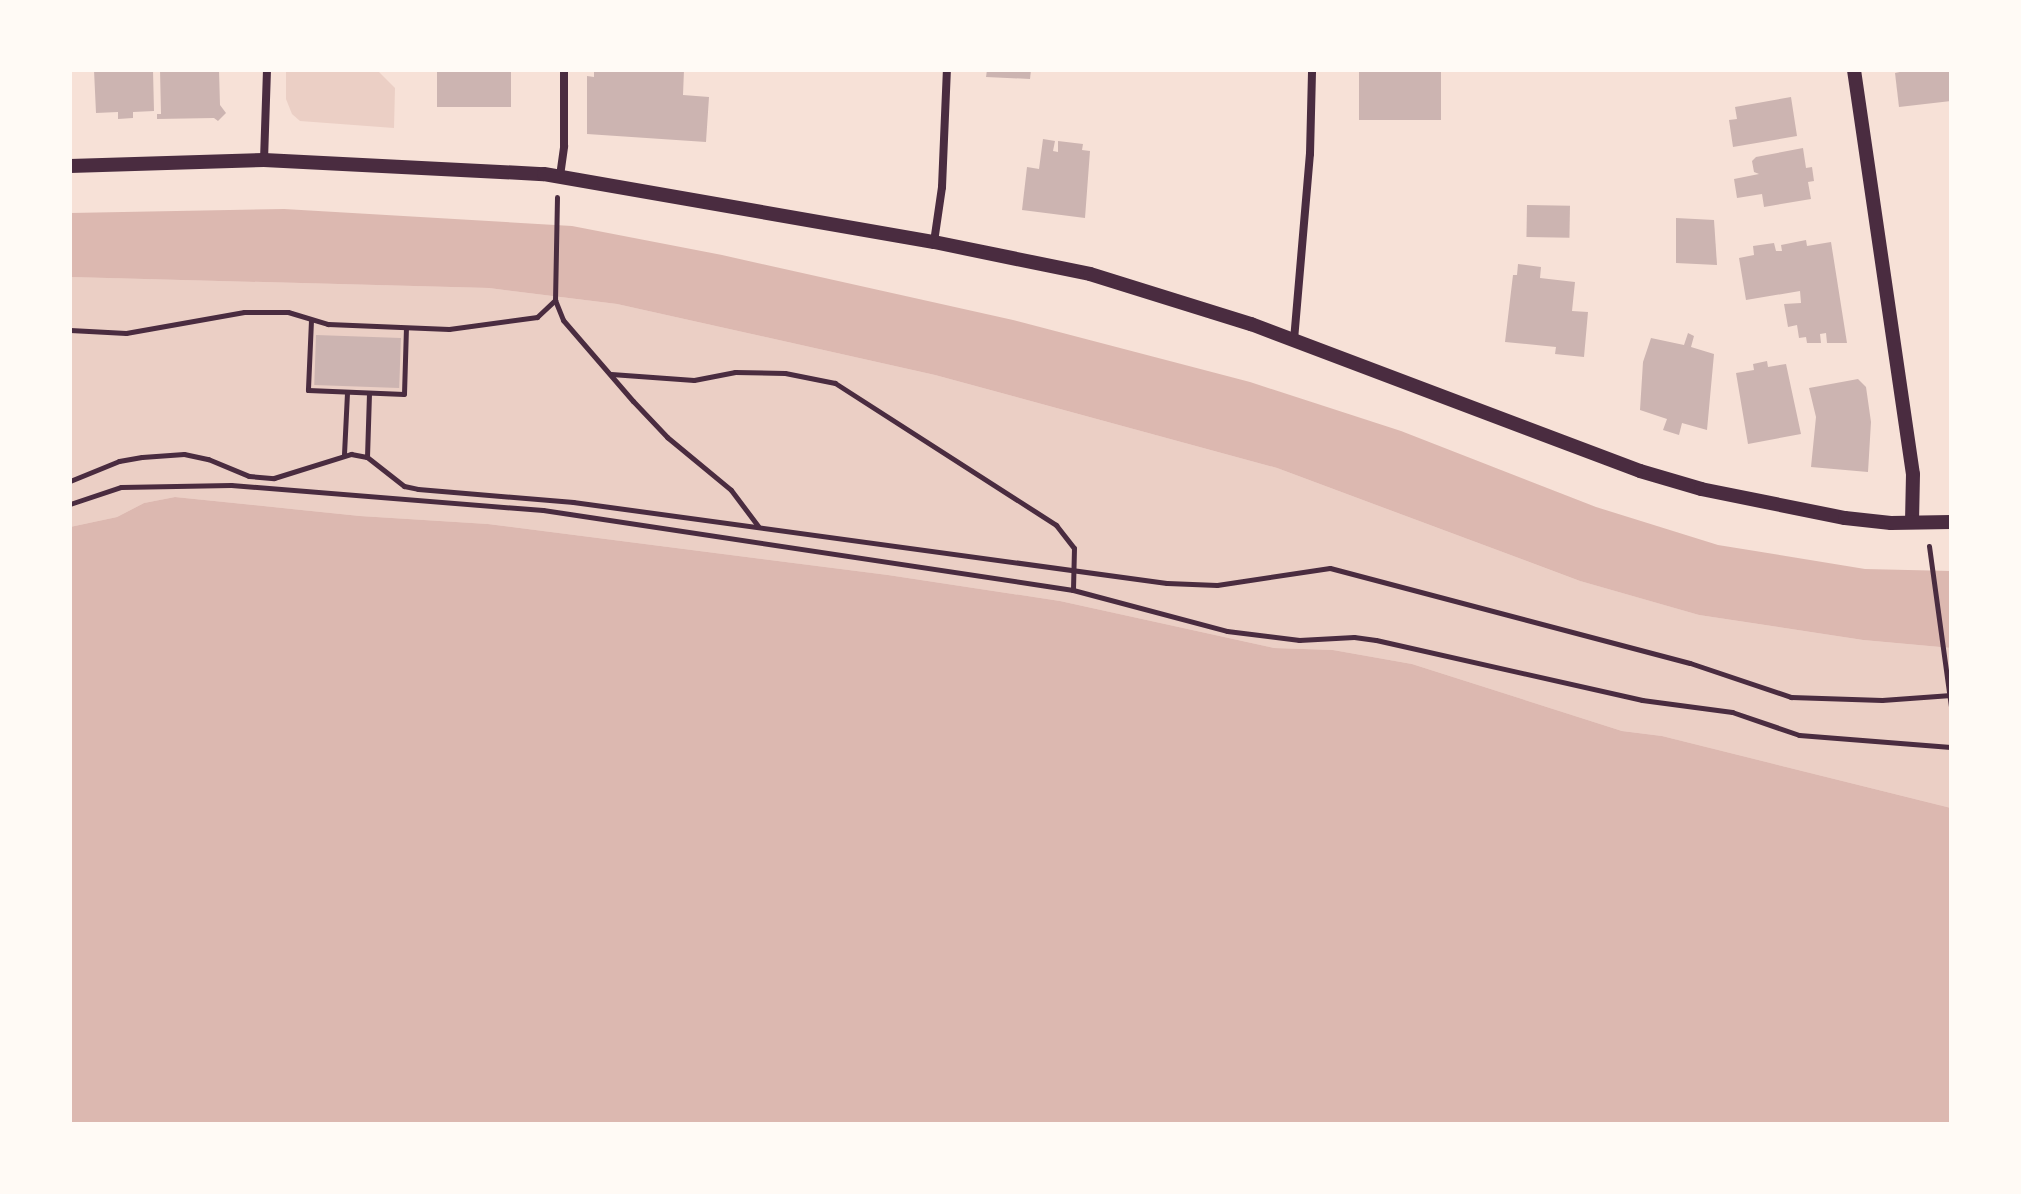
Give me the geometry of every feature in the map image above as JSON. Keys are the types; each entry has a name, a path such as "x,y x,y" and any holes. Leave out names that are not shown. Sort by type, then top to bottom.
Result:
{"street":[{"path":"264,160 267,70"},
{"path":"560,176 564,146 564,70"},
{"path":"934,242 942,187 947,70"},
{"path":"1294,340 1310,154 1312,70"},
{"path":"1854,70 1913,474 1912,522"},
{"path":"70,166 264,160 560,176 934,242 1090,274 1294,340 1640,471 1701,489 1802,512 1912,522 1951,522"}],"path":[{"path":"557,193 555,300 563,320 667,437 731,490 759,527"},
{"path":"70,330 126,333 244,312 288,312 328,324 449,329 506,324 537,317 555,300"},
{"path":"311,320 308,390 404,394 406,328"},
{"path":"611,374 694,380 735,372 785,373 835,383 1056,525 1074,548 1073,590"},
{"path":"344,455 347,392"},
{"path":"367,457 369,393"},
{"path":"70,481 119,461 142,457 184,454 208,459 249,476 274,478 344,455 367,457 404,486 418,489 559,500 1167,583 1217,585 1330,568 1690,663 1791,697 1882,700 1950,694"},
{"path":"70,504 121,487 173,484 409,497 543,510 1073,590 1227,631 1299,640 1354,637 1376,640 1642,700 1732,712 1799,735 1951,747"},
{"path":"1929,545 1951,707"}],"shaded area":[{"path":"286,70 377,70 395,88 394,128 300,121 292,114 286,99"},
{"path":"284,209 572,226 722,255 1013,320 1250,382 1401,431 1596,507 1718,545 1865,569 1951,571 1951,648 1863,640 1699,615 1580,581 1277,468 935,375 617,304 489,288 70,277 70,213"},
{"path":"70,277 489,288 617,304 935,375 1277,468 1580,581 1699,615 1863,640 1951,648 1951,808 1662,736 1622,731 1412,664 1333,650 1274,648 1060,601 888,575 488,524 360,516 175,497 144,503 117,517 70,527"},
{"path":"175,497 360,516 488,524 888,575 1060,601 1274,648 1333,650 1412,664 1622,731 1662,736 1951,808 1951,1124 70,1124 70,527 117,517 144,503"}],"building":[{"path":"94,70 153,70 154,111 133,112 133,118 118,119 118,112 96,113"},
{"path":"160,70 219,70 220,105 226,113 218,121 214,118 157,119 157,114 161,114"},
{"path":"437,70 511,70 511,107 437,107"},
{"path":"594,70 684,70 683,95 709,97 706,142 587,134 587,76 594,77"},
{"path":"987,70 1031,70 1030,79 986,77"},
{"path":"1359,70 1441,70 1441,120 1359,120"},
{"path":"1951,70 1951,101 1899,107 1895,73"},
{"path":"1791,97 1797,136 1733,147 1729,120 1737,119 1735,107"},
{"path":"1043,139 1055,141 1053,151 1058,152 1058,141 1083,144 1082,150 1090,151 1085,218 1022,210 1027,167 1039,169"},
{"path":"1803,148 1806,168 1812,167 1814,181 1808,182 1811,199 1764,207 1762,194 1737,198 1734,179 1759,174 1754,172 1752,161 1756,157"},
{"path":"1527,205 1570,206 1569,238 1526,237"},
{"path":"1676,218 1714,220 1717,265 1676,263"},
{"path":"1806,240 1807,246 1831,242 1847,343 1827,343 1826,333 1820,334 1821,343 1807,343 1806,337 1799,338 1797,325 1788,327 1784,304 1801,303 1800,291 1746,300 1739,258 1754,255 1753,246 1774,243 1776,251 1782,251 1781,245"},
{"path":"1518,264 1541,267 1540,278 1575,282 1572,311 1588,312 1584,357 1555,354 1556,347 1505,342 1513,275 1517,275"},
{"path":"1688,333 1694,336 1691,347 1714,354 1707,430 1682,423 1679,435 1663,430 1667,419 1640,410 1643,362 1651,338 1684,345"},
{"path":"316,335 401,338 399,388 314,385"},
{"path":"1767,361 1768,367 1786,364 1801,434 1748,444 1736,373 1754,370 1753,364"},
{"path":"1858,379 1866,387 1871,422 1868,472 1811,467 1816,417 1809,388"}]}
